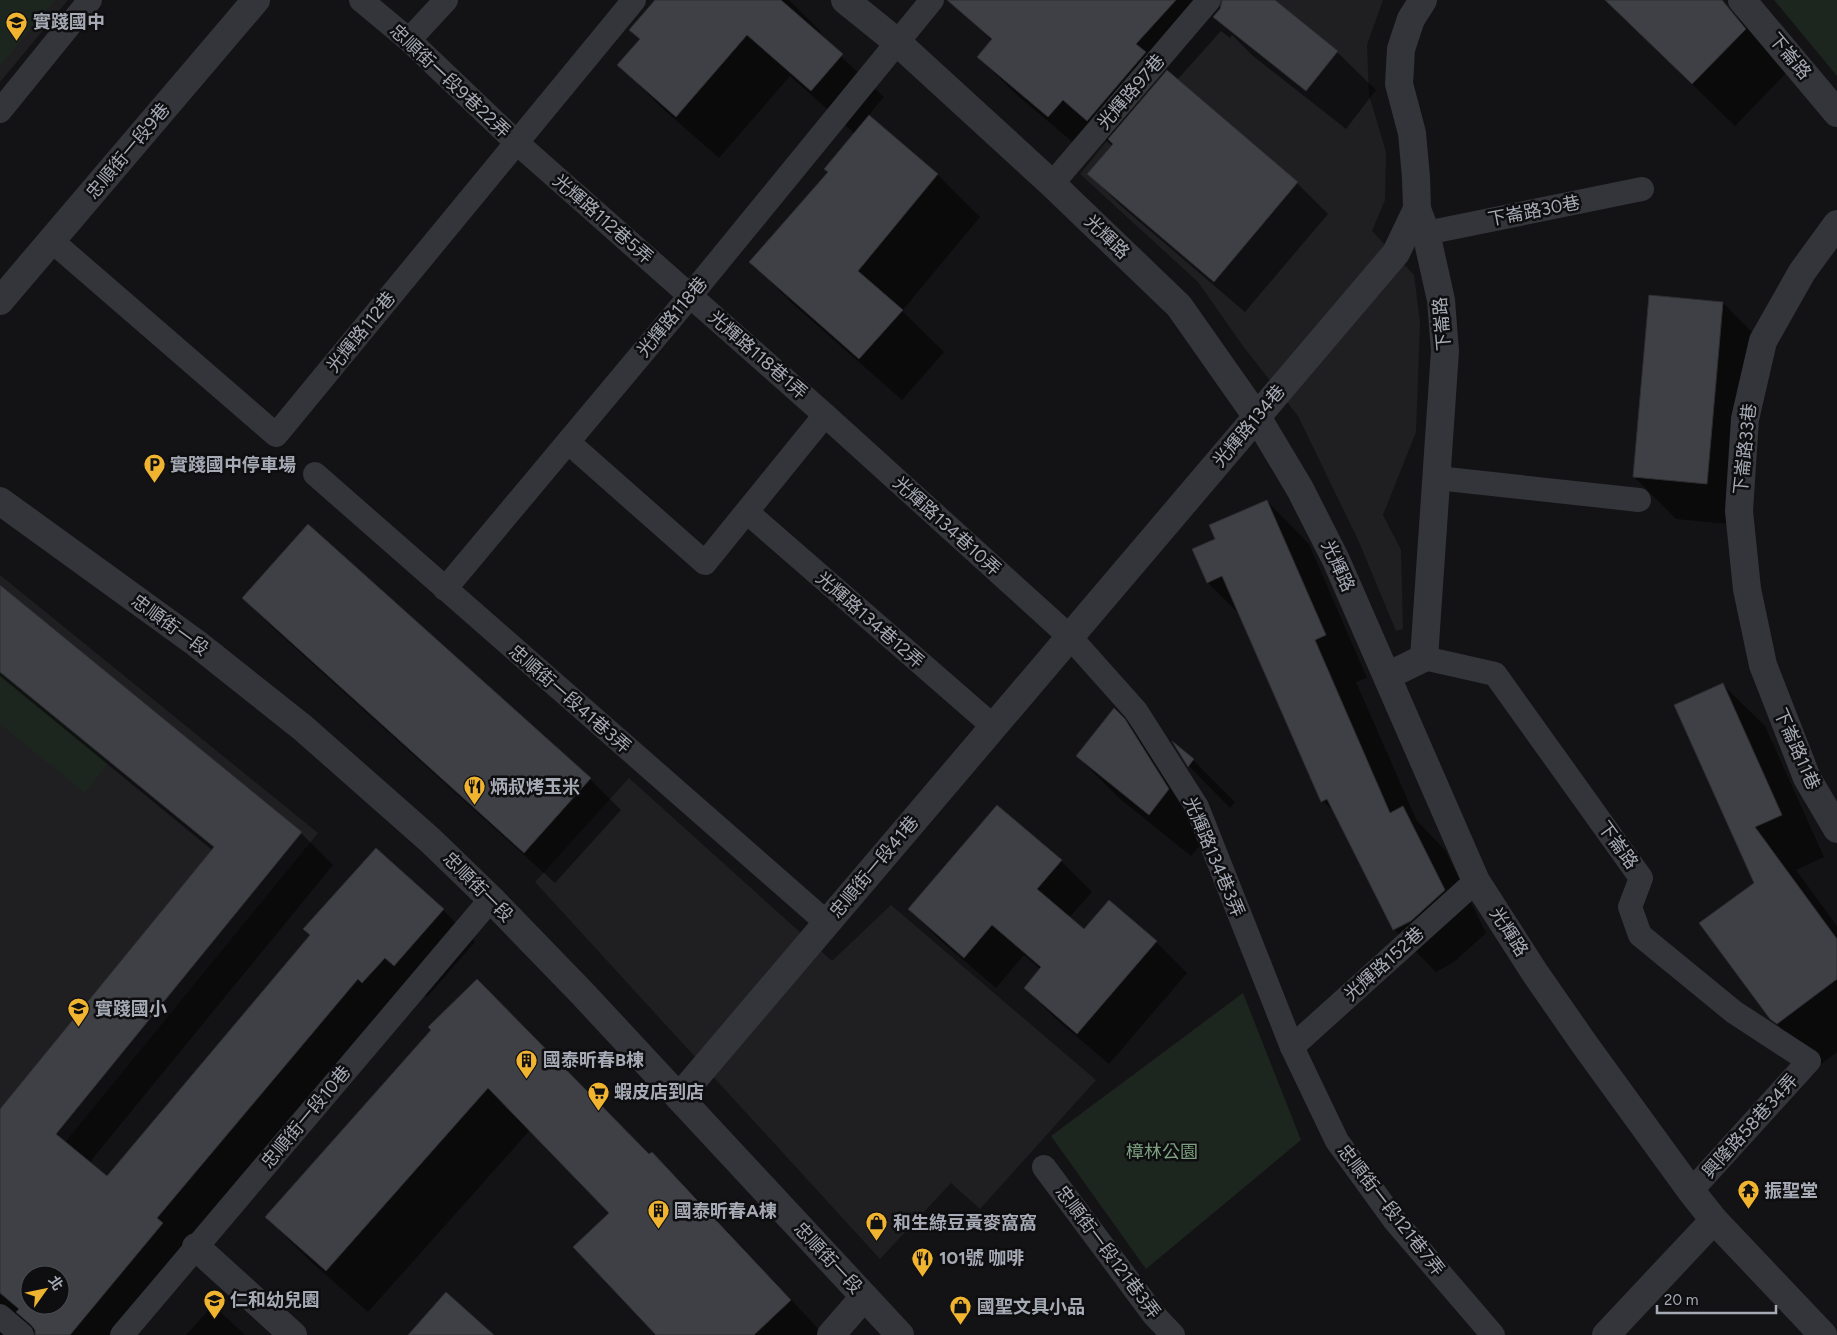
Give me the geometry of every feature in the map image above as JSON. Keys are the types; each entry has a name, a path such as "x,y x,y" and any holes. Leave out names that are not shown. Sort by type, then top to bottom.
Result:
{"street":[{"name":"忠順街一段9巷","path":"0,301 256,0"},
{"name":"光輝路","path":"845,0 896,42 1052,184 1179,306 1256,417 1300,489 1336,560 1476,881 1535,973 1691,1191 1714,1220 1823,1335"},
{"name":"下崙路","path":"1423,0 1411,19 1401,49 1399,84 1412,133 1421,221 1441,300 1445,351 1424,658"},
{"name":"下崙路","path":"1742,0 1837,113"},
{"name":"光輝路134巷","path":"1070,637 1396,253 1421,221"},
{"name":"下崙路33巷","path":"1763,665 1747,589 1739,511 1745,419 1763,341 1802,272 1837,224"},
{"name":"忠順街一段","path":"0,501 196,643 295,722 408,820 491,899 679,1097 900,1335"},
{"name":"忠順街一段41巷","path":"679,1097 1070,637"},
{"path":"1387,676 1424,658"},
{"name":"下崙路11巷","path":"1763,665 1807,778 1837,829"},
{"path":"1606,1335 1714,1220"},
{"path":"196,1247 293,1335"},
{"path":"831,1335 864,1297"}],"lane":[{"path":"0,111 90,0"},
{"name":"忠順街一段9巷22弄","path":"361,0 409,40 516,142"},
{"path":"409,40 446,0"},
{"name":"光輝路112巷","path":"52,241 276,434 634,0"},
{"name":"光輝路118巷","path":"445,589 690,296 932,0"},
{"name":"光輝路97巷","path":"1052,184 1209,0"},
{"name":"光輝路112巷5弄","path":"516,142 690,296"},
{"name":"下崙路30巷","path":"1421,221 1642,189"},
{"name":"光輝路118巷1弄","path":"690,296 825,415"},
{"path":"568,442 705,563 825,415"},
{"name":"光輝路134巷10弄","path":"825,415 1070,637"},
{"name":"忠順街一段41巷3弄","path":"314,474 827,923"},
{"path":"1437,478 1639,500"},
{"name":"光輝路134巷12弄","path":"747,512 994,727"},
{"name":"光輝路134巷3弄","path":"1070,637 1136,711 1197,807 1292,1047"},
{"name":"下崙路","path":"1424,658 1495,674 1641,878 1630,907 1640,935 1734,1012 1809,1062"},
{"name":"光輝路152巷","path":"1292,1047 1476,881"},
{"name":"忠順街一段10巷","path":"122,1335 491,899"},
{"name":"忠順街一段121巷7弄","path":"1292,1047 1337,1141 1395,1221 1493,1335"},
{"name":"興隆路58巷34弄","path":"1691,1191 1809,1062"},
{"name":"忠順街一段121巷3弄","path":"1044,1167 1154,1314 1173,1335"},
{"path":"0,1316 22,1335"}],"shaded area":[{"name":"實踐國中","path":"0,0 68,0 0,82"},
{"path":"1221,0 1383,0 1367,45 1369,95 1386,152 1385,200 1372,231 1414,275 1420,322 1416,432 1383,515 1401,550 1403,629 1396,631 1359,542 1298,416 1243,346 1198,282 1080,174"},
{"name":"實踐國小","path":"0,575 318,833 0,1222"},
{"path":"629,778 832,961 891,905 1096,1080 980,1209 951,1183 880,1259 535,882"}],"green space":[{"name":"實踐國中","path":"0,0 55,0 0,66"},
{"path":"1774,0 1837,0 1837,76"},
{"path":"0,673 109,762 85,793 0,724"},
{"name":"樟林公園","path":"1243,993 1301,1140 1146,1269 1051,1136"}],"building":[{"path":"655,0 781,0 843,54 811,91 747,35 676,117 617,65 640,39 629,30"},
{"path":"947,0 1176,0 1136,44 1146,52 1087,121 1063,100 1048,117 977,57 992,39"},
{"path":"1222,0 1275,0 1338,51 1306,91 1213,17 1220,9"},
{"path":"1605,0 1722,0 1746,29 1692,84"},
{"path":"1167,70 1298,182 1214,282 1087,174 1113,144 1108,139"},
{"path":"869,115 938,174 858,271 903,310 859,359 749,262 828,172 824,169"},
{"path":"1649,295 1723,302 1707,484 1633,477"},
{"path":"1267,500 1326,635 1315,640 1390,813 1403,806 1445,890 1411,921 1393,930 1327,799 1321,802 1222,576 1207,583 1192,549 1215,539 1209,525"},
{"path":"308,524 591,778 524,853 242,598"},
{"path":"0,585 302,832 56,1134 107,1176 310,935 303,929 376,848 444,909 394,966 385,958 362,983 358,979 157,1218 163,1223 70,1335 35,1335 35,1330 31,1325 16,1312 19,1309 0,1293 0,1109 214,847 0,672"},
{"path":"1723,683 1782,815 1755,827 1837,939 1837,979 1777,1024 1770,1019 1699,923 1754,883 1674,705"},
{"path":"1114,708 1125,719 1169,789 1149,815 1076,756"},
{"path":"1172,741 1194,759 1188,767"},
{"path":"997,805 1062,860 1037,889 1084,929 1109,900 1157,941 1077,1034 1024,988 1041,967 992,925 964,958 908,909"},
{"path":"477,979 649,1154 652,1152 791,1300 754,1335 656,1335 573,1247 609,1213 488,1088 326,1271 265,1217 431,1030 428,1027"},
{"path":"446,1292 494,1335 408,1335"}],"place":[{"name":"實踐國中","path":"17,41"},
{"name":"實踐國中停車場","path":"154,484"},
{"name":"炳叔烤玉米","path":"474,806"},
{"name":"實踐國小","path":"79,1028"},
{"name":"國泰昕春B棟","path":"527,1079"},
{"name":"蝦皮店到店","path":"598,1111"},
{"name":"振聖堂","path":"1748,1210"},
{"name":"國泰昕春A棟","path":"658,1230"},
{"name":"和生綠豆黃麥窩窩","path":"877,1242"},
{"name":"101號 咖啡","path":"923,1277"},
{"name":"仁和幼兒園","path":"214,1319"},
{"name":"國聖文具小品","path":"961,1326"}]}
